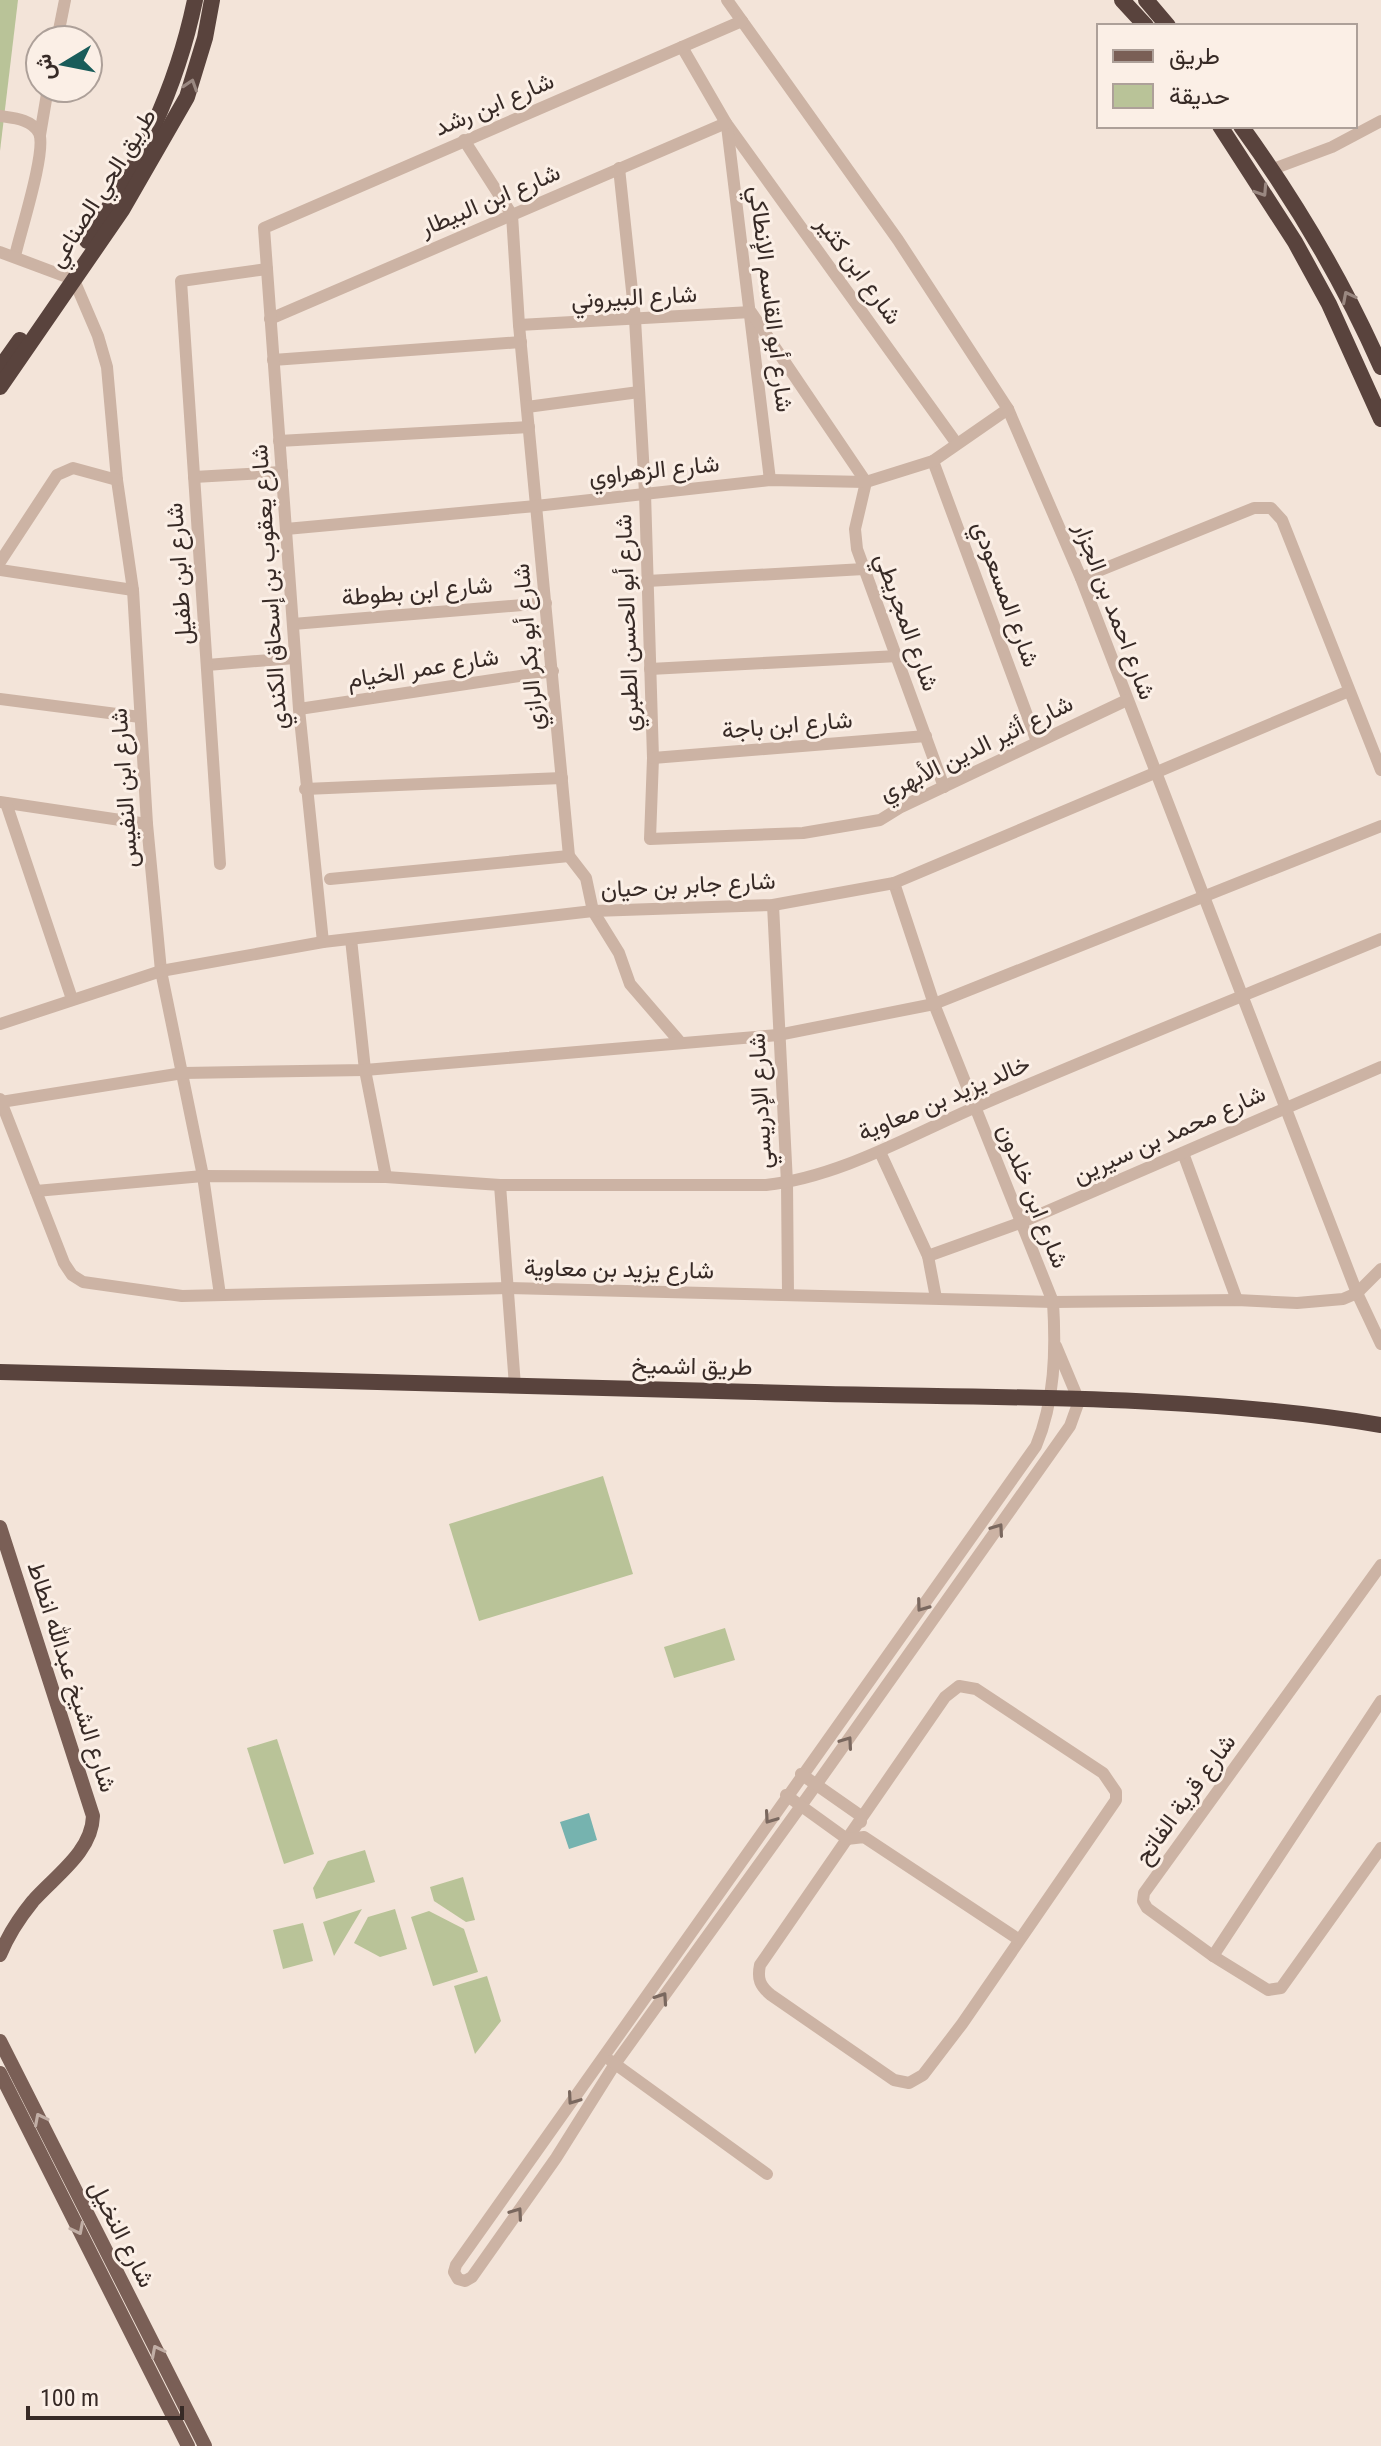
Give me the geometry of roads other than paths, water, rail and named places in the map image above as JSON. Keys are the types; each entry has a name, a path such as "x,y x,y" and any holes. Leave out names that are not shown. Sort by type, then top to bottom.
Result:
{"highway":[{"name":"طريق الحي الصناعي","path":"0,387 69,278 153,129 178,71 195,0"},
{"name":"طريق الحي الصناعي","path":"0,368 122,210 187,97 205,38 212,0"},
{"path":"1122,0 1144,24"},
{"path":"1146,0 1166,24"},
{"path":"1221,128 1295,242 1363,375 1381,419"},
{"path":"1242,128 1273,169 1338,277 1381,367"},
{"name":"طريق اشميخ","path":"0,1372 1049,1399 1226,1407 1381,1425"}],"main road":[{"name":"شارع الشيخ عبدالله انطاط","path":"0,1527 93,1816 88,1840 19,1920 0,1955"},
{"name":"شارع النخيل","path":"0,2041 205,2446"},
{"name":"شارع النخيل","path":"2,2080 188,2446"}],"street":[{"path":"60,24 65,0"},
{"name":"شارع احمد بن الجزار","path":"727,0 898,240 1008,409 1081,578 1357,1293 1381,1344"},
{"name":"شارع ابن رشد","path":"264,228 742,21"},
{"name":"شارع ابن كثير","path":"682,47 726,123 957,444"},
{"path":"15,256 40,156 45,104"},
{"path":"0,116 32,124 40,135"},
{"path":"1273,169 1332,147 1381,121"},
{"name":"شارع ابن البيطار","path":"270,319 726,123"},
{"name":"شارع أبو القاسم الإنطاكي","path":"726,123 770,480"},
{"path":"464,140 512,215"},
{"name":"شارع أبو الحسن الطبري","path":"619,168 635,319 645,493 653,758 650,839"},
{"name":"شارع أبو بكر الرازي","path":"512,215 519,325 569,856 586,878 593,911 619,953 630,984 680,1042"},
{"name":"شارع يعقوب بن إسحاق الكندي","path":"264,228 299,709 323,942"},
{"path":"0,252 69,278"},
{"name":"شارع ابن طفيل","path":"220,864 181,281 267,269"},
{"name":"شارع ابن النفيس","path":"69,278 98,336 107,367 117,480 133,590 147,824 161,971 203,1176 220,1295"},
{"path":"751,312 866,482"},
{"name":"شارع البيروني","path":"519,325 751,312"},
{"path":"273,360 521,342"},
{"path":"527,407 639,392"},
{"name":"شارع الزهراوي","path":"286,529 770,480 866,482 933,461 1008,409"},
{"path":"279,441 529,427"},
{"name":"شارع المسعودي","path":"933,461 1037,742"},
{"path":"0,562 57,475 73,468 117,480"},
{"path":"194,477 282,472"},
{"name":"شارع المجريطي","path":"866,482 855,529 857,549 944,787"},
{"path":"1081,578 1254,508 1271,508 1282,520 1381,770"},
{"path":"647,581 864,569"},
{"path":"0,570 133,590"},
{"name":"شارع ابن بطوطة","path":"293,624 546,603"},
{"path":"650,669 898,656"},
{"path":"207,665 295,658"},
{"name":"شارع عمر الخيام","path":"299,709 553,671"},
{"name":"شارع جابر بن حيان","path":"0,1024 161,971 323,942 593,911 773,905 894,883 1349,691"},
{"path":"0,699 140,717"},
{"name":"شارع أثير الدين الأبهري","path":"650,839 778,834 880,820 1127,700"},
{"name":"شارع ابن باجة","path":"653,758 926,736"},
{"path":"307,789 562,778"},
{"path":"72,999 3,802 147,824"},
{"path":"1,1101 183,1073 365,1070 778,1035 934,1004 1381,826"},
{"path":"330,879 569,856"},
{"name":"شارع ابن خلدون","path":"894,883 934,1004 1053,1302 1056,1346"},
{"name":"شارع الإدريسي","path":"773,905 787,1183 788,1294"},
{"path":"351,939 365,1070 386,1177"},
{"name":"خالد يزيد بن معاوية","path":"36,1191 203,1176 386,1177 500,1185 787,1183 880,1152 974,1108 1381,939"},
{"name":"شارع محمد بن سيرين","path":"928,1256 1020,1223 1381,1067"},
{"name":"شارع يزيد بن معاوية","path":"1,1101 64,1263 72,1275 83,1282 182,1296 509,1288 1053,1302 1320,1302 1357,1293"},
{"path":"880,1152 928,1256 936,1298"},
{"path":"1183,1153 1237,1300"},
{"path":"500,1185 515,1386"},
{"path":"1357,1293 1381,1269"},
{"path":"1056,1346 1045,1426 1036,1446 786,1795 609,2060 556,2158 472,2277 465,2281 458,2279 454,2272 456,2265 539,2147 609,2060 802,1805 1070,1426 1079,1401 1056,1346"},
{"name":"شارع قرية الفاتح","path":"1381,1565 1144,1893 1143,1901 1147,1908 1213,1956 1268,1990 1281,1988 1381,1848"},
{"path":"959,1686 976,1689 1103,1773 1116,1792 1116,1800 962,2024 923,2075 909,2083 894,2080 771,1995 760,1984 760,1965 847,1839 945,1697 959,1686"},
{"path":"1213,1956 1381,1701"},
{"path":"801,1774 861,1816 864,1837"},
{"path":"786,1795 847,1839 864,1837 1018,1939"},
{"path":"609,2060 767,2174"},
{"path":"539,2147 556,2158"}],"water":[{"path":"589,1813 597,1840 569,1849 560,1822"}]}
